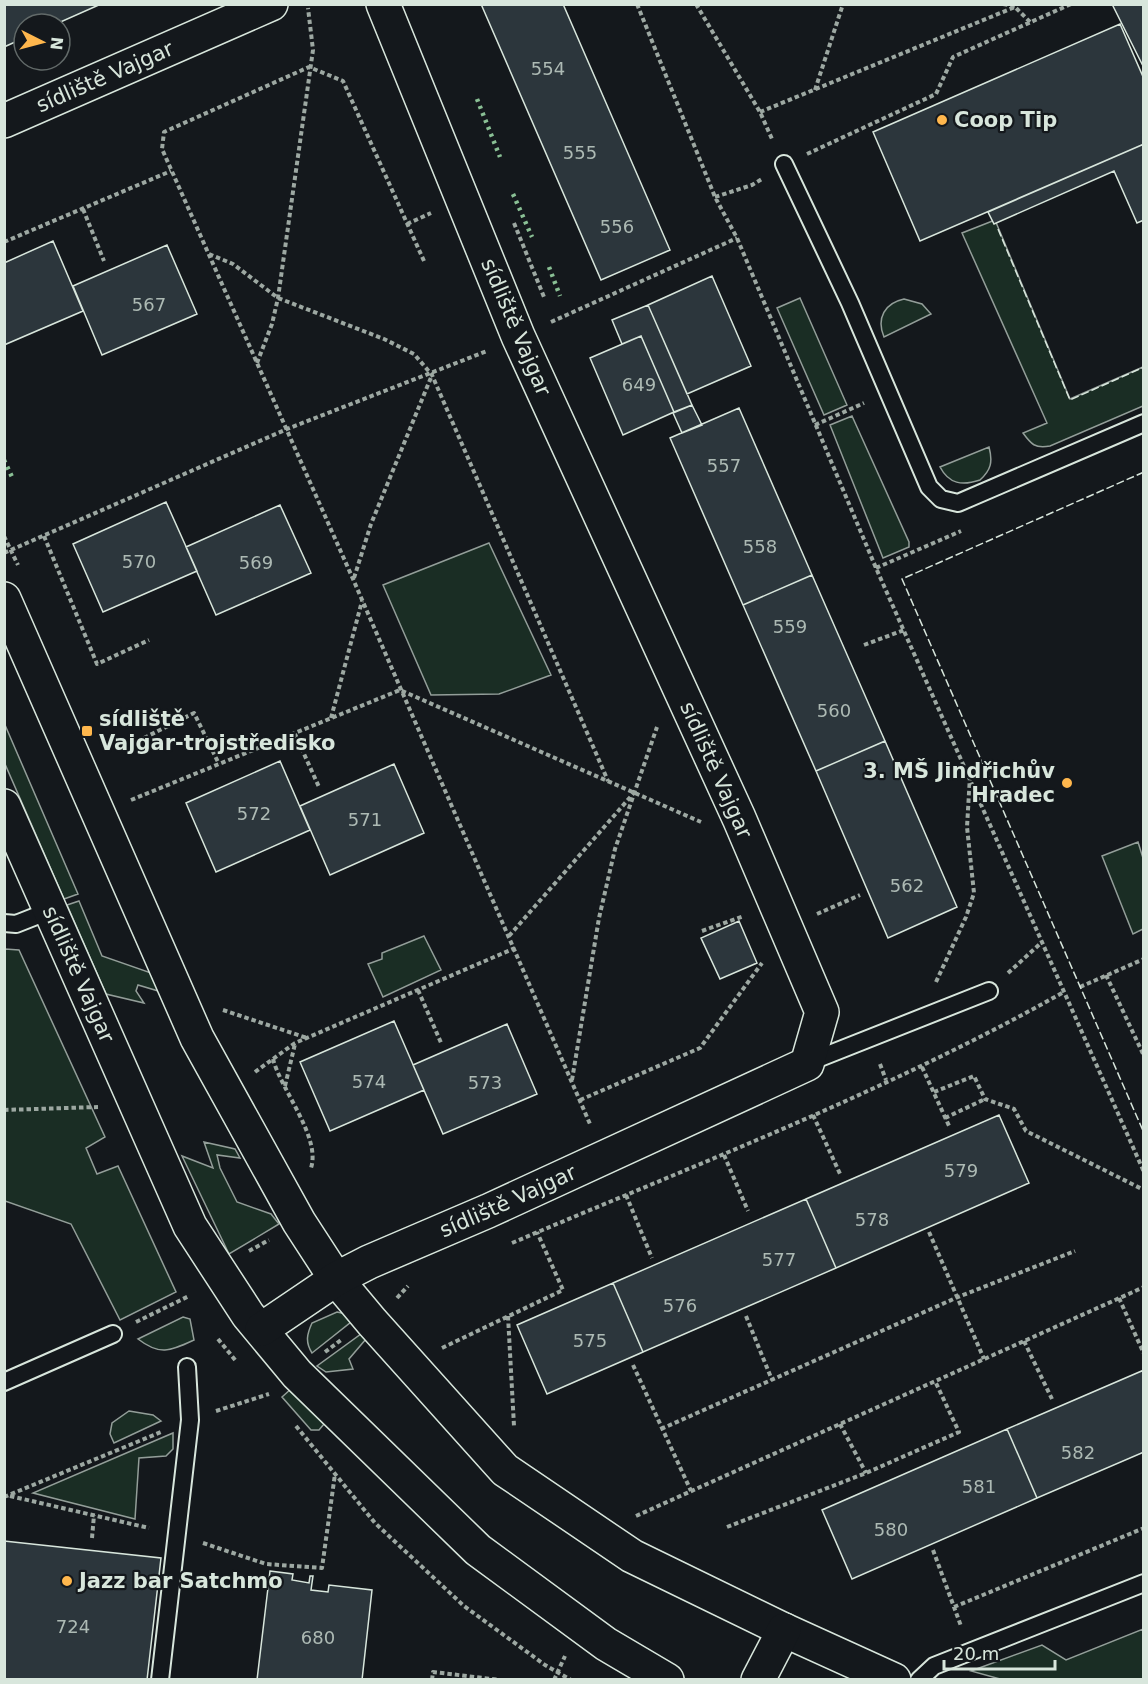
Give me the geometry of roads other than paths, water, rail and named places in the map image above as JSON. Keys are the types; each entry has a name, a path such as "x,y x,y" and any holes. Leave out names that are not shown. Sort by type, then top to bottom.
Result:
{"street":[{"name":"sídliště Vajgar","path":"4,121 271,4"},
{"name":"sídliště Vajgar","path":"262,1329 336,1279 369,1262 488,1211 807,1064 822,1012 739,818 518,336 383,4"},
{"path":"4,599 196,1038 299,1222 336,1279 505,1470 632,1556 784,1630 894,1680"},
{"name":"sídliště Vajgar","path":"4,806 190,1226 248,1315 262,1329 297,1374 478,1551 606,1644 667,1680"},
{"path":"758,1680 784,1630"}],"lane":[{"path":"784,164 850,303 929,487 941,499 958,502 1143,423"},
{"path":"4,922 16,924 49,911"},
{"path":"807,1064 989,991"},
{"path":"4,1382 113,1334"},
{"path":"160,1680 190,1420 187,1368"},
{"path":"919,1680 934,1666 1143,1583"}],"place":[{"name":"Coop Tip","path":"942,120"},
{"name":"sídliště Vajgar-trojstředisko","path":"87,731"},
{"name":"3. MŠ Jindřichův Hradec","path":"1067,783"},
{"name":"Jazz bar Satchmo","path":"67,1581"}]}
